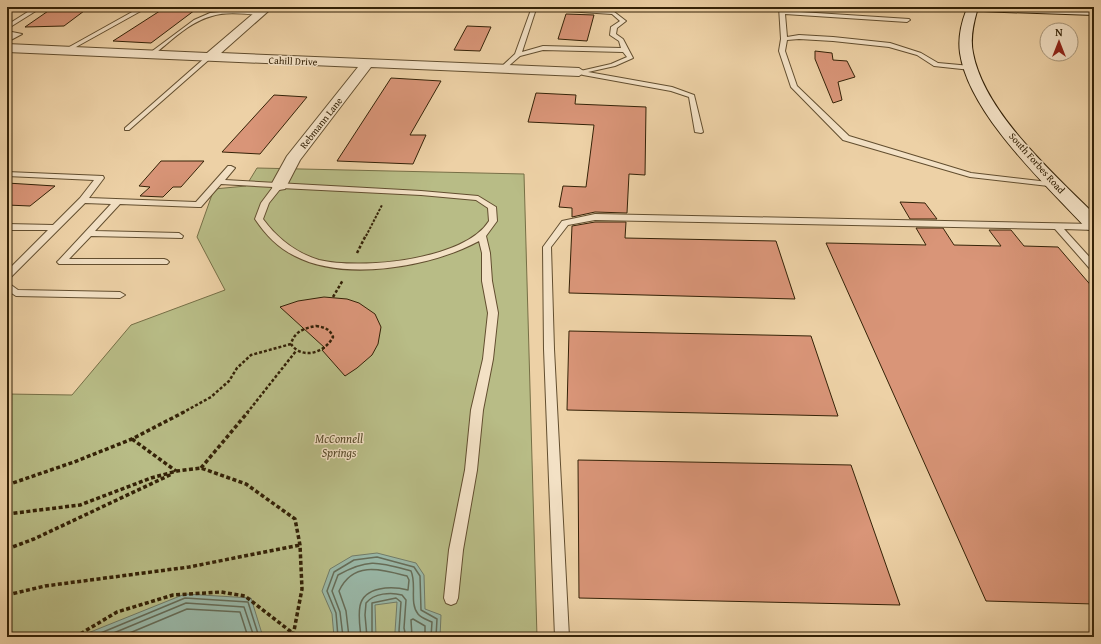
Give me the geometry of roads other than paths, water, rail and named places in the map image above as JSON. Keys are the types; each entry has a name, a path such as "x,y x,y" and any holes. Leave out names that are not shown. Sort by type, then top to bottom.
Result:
{"main road":[{"path":"948,7 1094,12"},
{"name":"South Forbes Road","path":"973,7 966,44 971,68 981,91 1014,139 1094,226"}],"street":[{"path":"209,57 265,10"},
{"name":"Cahill Drive","path":"7,48 579,72"},
{"name":"Rebmann Lane","path":"279,185 293,159 367,64"}],"lane":[{"path":"65,51 145,7"},
{"path":"211,15 215,7"},
{"path":"518,55 528,20 534,8 613,13 623,21 614,27 613,35 621,40 630,58 613,65 579,72"},
{"path":"7,27 36,9"},
{"path":"150,55 199,20 211,15 228,12 265,10"},
{"path":"907,20 782,10 784,39 782,51 794,87 846,138 970,175 1057,185"},
{"path":"7,33 19,34 7,40"},
{"path":"784,39 799,37 890,45 918,54 936,65 971,68"},
{"path":"502,69 518,55 543,48 625,50"},
{"path":"127,129 209,57"},
{"path":"579,72 672,89 692,96 699,132"},
{"path":"83,200 198,205 231,168"},
{"path":"7,174 100,178 83,200 7,276"},
{"path":"219,182 279,185 421,193 478,198 492,207 494,221 482,236 437,257 393,265 350,266 320,262 300,256 272,237 259,219 265,203 279,185"},
{"path":"118,201 62,262 164,262"},
{"path":"562,637 549,349 547,247 565,223 595,217 1094,226"},
{"path":"1057,226 1094,268"},
{"path":"7,227 54,228"},
{"path":"88,233 179,236"},
{"path":"451,598 456,550 471,470 477,410 488,359 493,313 487,281 486,253 482,236"},
{"path":"7,285 16,293 120,295"}],"water":[{"path":"377,553 416,563 424,575 425,609 441,615 440,637 398,637 395,632 397,602 375,605 376,637 334,637 332,614 322,591 330,569 352,556"},
{"path":"185,594 251,598 263,637 78,637"}],"park label":[{"name":"McConnell Springs","path":"339,445"}]}
